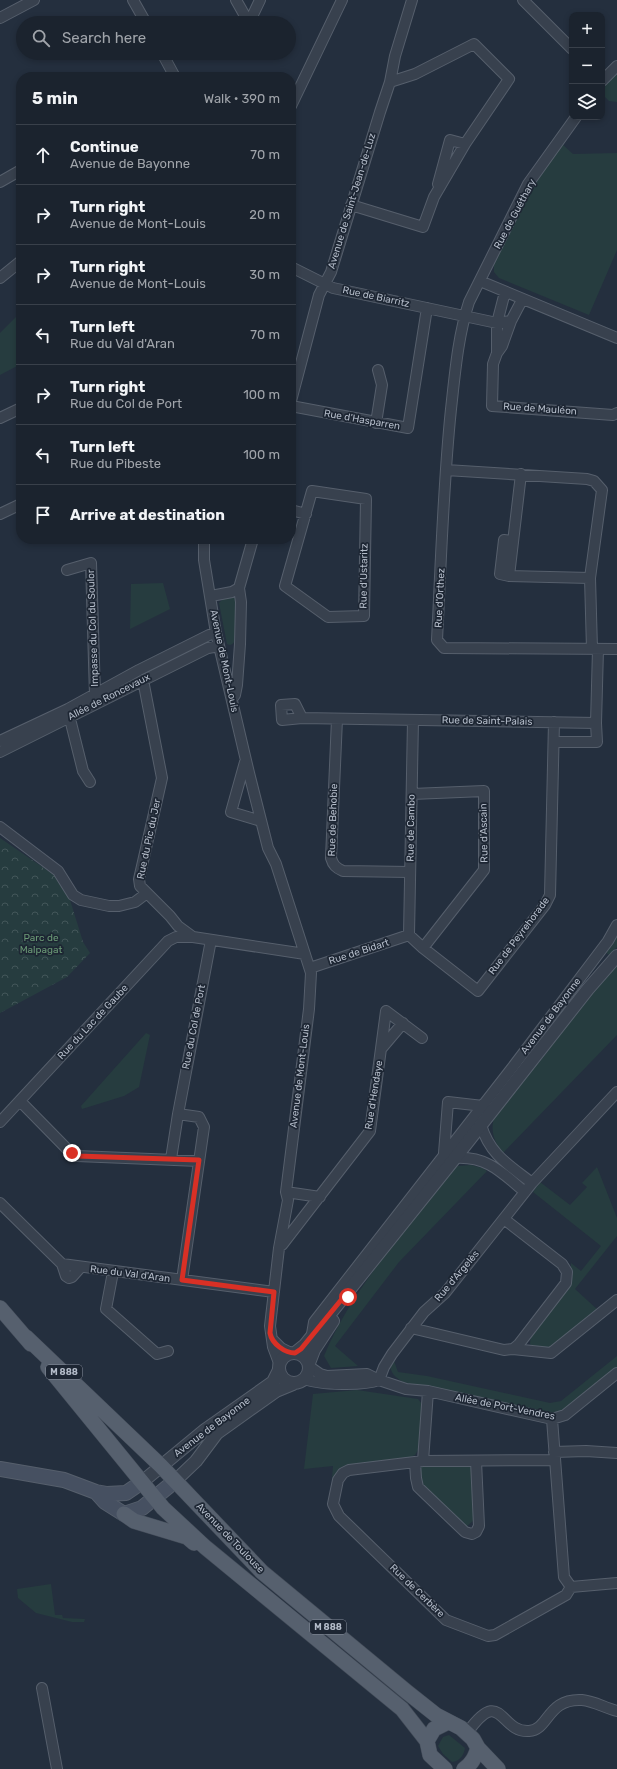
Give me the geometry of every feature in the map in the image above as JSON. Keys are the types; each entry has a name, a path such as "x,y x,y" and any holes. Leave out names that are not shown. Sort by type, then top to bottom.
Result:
{"main road":[{"name":"Avenue de Toulouse","path":"0,1308 26,1337 163,1508 205,1547 402,1709 427,1741 427,1747 436,1767"},
{"name":"Avenue de Toulouse","path":"26,1337 161,1466 178,1478 201,1508 262,1572 407,1692 448,1722 467,1733"},
{"path":"0,1469 64,1480 96,1492 119,1495 126,1493 142,1482"},
{"path":"124,1514 142,1508 178,1478"},
{"path":"96,1492 105,1502 134,1521 187,1537 200,1548 205,1547"},
{"path":"427,1741 434,1729 448,1722"},
{"path":"467,1733 473,1739 478,1748 498,1769"},
{"path":"464,1769 473,1760 478,1748"}],"street":[{"path":"2,13 34,0"},
{"path":"133,0 142,16"},
{"path":"236,0 245,16"},
{"path":"252,16 260,0"},
{"path":"296,96 342,0"},
{"name":"Avenue de Saint-Jean-de-Luz","path":"296,382 319,295 331,272 390,82 395,56 412,0"},
{"path":"523,0 571,48"},
{"path":"390,82 415,74 474,44 509,79 466,144 434,197"},
{"path":"166,60 172,72"},
{"path":"605,77 617,66"},
{"name":"Rue de Guéthary","path":"464,317 469,302 528,184 574,120"},
{"path":"351,205 423,227 434,197 450,140 466,144"},
{"path":"0,182 16,173"},
{"path":"0,278 16,265"},
{"name":"Rue de Biarritz","path":"296,270 324,284 464,317"},
{"path":"480,280 522,300 617,338"},
{"name":"Rue de Mauléon","path":"497,353 497,323 505,292"},
{"name":"Rue de Mauléon","path":"522,300 511,321 502,346 497,353 493,364 492,406 613,415 617,413"},
{"name":"Rue d'Hasparren","path":"296,407 408,428 427,308"},
{"path":"464,317 497,323 511,321"},
{"name":"Rue d'Orthez","path":"464,317 455,371 446,470 437,640 444,648 617,649"},
{"path":"376,423 382,385 378,370"},
{"path":"0,418 16,410"},
{"path":"446,470 587,479 599,485 602,490 590,578 595,649 596,742 554,742"},
{"path":"521,474 508,576 590,578"},
{"name":"Rue d'Ustaritz","path":"312,491 366,499 364,616 328,617 285,586 306,514 312,491"},
{"path":"0,514 16,506"},
{"path":"296,511 306,514"},
{"name":"Avenue de Mont-Louis","path":"204,544 204,560 216,634 261,821 268,848 276,864 311,973 309,1009 286,1192 288,1200 279,1248 270,1326 271,1337 279,1367"},
{"path":"232,699 235,695 237,685 241,602 239,588 252,544"},
{"name":"Impasse du Col du Soulor","path":"67,570 91,562 95,695"},
{"path":"210,596 232,592 239,588"},
{"name":"Allée de Roncevaux","path":"0,752 69,713 95,695 139,670 209,635 216,634"},
{"name":"Allée de Roncevaux","path":"0,741 69,713 143,680 208,648 239,646"},
{"name":"Rue du Pic du Jer","path":"143,680 162,778 139,880 140,886 184,932 193,937 305,954"},
{"path":"69,713 83,771 90,782"},
{"name":"Rue de Saint-Palais","path":"302,718 596,723"},
{"name":"Rue de Behobie","path":"337,719 331,858 333,864 337,869 343,871 410,872"},
{"name":"Rue de Cambo","path":"409,936 413,720"},
{"name":"Rue de Peyrehorade","path":"409,936 478,991 545,905 550,895 554,722"},
{"name":"Avenue de Mont-Louis","path":"246,758 231,812 261,821"},
{"name":"Rue d'Ascain","path":"412,794 484,791 484,870 423,948"},
{"path":"0,827 50,864 63,878 73,895 81,900 109,906 119,906 135,902 147,893"},
{"name":"Avenue de Bayonne","path":"309,1365 315,1347 345,1292 361,1276 450,1156 481,1125 486,1110 608,941 617,925"},
{"name":"Rue de Bidart","path":"310,968 409,936"},
{"name":"Rue du Lac de Gaube","path":"0,1122 168,941 176,937 193,937"},
{"name":"Rue du Col de Port","path":"171,1159 211,940"},
{"name":"Avenue de Bayonne","path":"293,1353 301,1349 486,1110 617,956"},
{"name":"Rue d'Hendaye","path":"279,1248 370,1131 386,1011 422,1038"},
{"name":"Rue d'Hendaye","path":"381,1049 403,1023"},
{"name":"Rue d'Argelès","path":"379,1380 384,1367 424,1312 445,1293 532,1183 616,1096"},
{"path":"20,1101 72,1153 77,1156 199,1160"},
{"path":"486,1110 448,1102 450,1156 474,1159 491,1164 525,1192"},
{"path":"178,1114 199,1117 204,1127 182,1280"},
{"path":"481,1125 487,1142 494,1153 532,1183"},
{"path":"286,1192 320,1197"},
{"name":"Rue du Val d'Aran","path":"0,1204 62,1264 80,1268 274,1292"},
{"path":"504,1219 562,1264 568,1277 566,1283 513,1349"},
{"path":"113,1272 106,1309 157,1354 168,1351"},
{"path":"411,1328 504,1350 513,1349 550,1353 617,1300"},
{"path":"271,1337 281,1348 305,1357 309,1365 305,1379 299,1383 293,1384 285,1381 279,1367 284,1357 293,1353"},
{"name":"Allée de Port-Vendres","path":"309,1365 320,1374 327,1376 367,1374 379,1380 406,1389 428,1391 552,1419 565,1415 617,1373"},
{"name":"Avenue de Bayonne","path":"142,1482 205,1430 273,1382 279,1367"},
{"name":"Allée de Port-Vendres","path":"305,1379 333,1384 371,1383 379,1380"},
{"name":"Avenue de Bayonne","path":"178,1478 196,1461 217,1433 276,1391 293,1384"},
{"path":"428,1391 419,1462 418,1487 465,1532 472,1534 476,1532 479,1526 476,1461"},
{"path":"552,1419 564,1577 570,1587 617,1583"},
{"name":"Rue de Cerbère","path":"570,1587 566,1595 495,1635 482,1635 446,1620 339,1516 333,1504 338,1480 349,1470 419,1462 476,1461 554,1456 586,1450 617,1452"},
{"path":"42,1688 57,1769"},
{"path":"467,1733 482,1714 486,1712 495,1712 517,1728 528,1731 536,1729 542,1724 552,1710 569,1701 582,1700 592,1702 617,1711"}],"green space":[{"path":"617,73 617,102 609,101 605,97 605,87"},
{"path":"562,144 573,154 617,153 617,250 589,315 499,278 494,272 494,262 532,187"},
{"path":"16,317 16,367 0,375 0,333"},
{"path":"163,583 170,609 130,629 131,584"},
{"path":"232,596 236,599 238,625 234,643 230,645 227,644 219,603 224,598"},
{"name":"Parc de Malpagat","path":"0,838 57,877 70,900 83,942 90,953 67,977 0,1013"},
{"path":"617,930 617,947 609,955 604,951"},
{"path":"617,964 617,1035 503,1153 494,1137 494,1118 608,973"},
{"path":"146,1033 150,1035 139,1087 124,1096 82,1109 81,1106"},
{"path":"471,1165 487,1171 399,1262 335,1346 358,1366 331,1368 324,1356 336,1330 367,1280 384,1256 457,1166"},
{"path":"597,1167 617,1218 617,1236 575,1289 599,1311 548,1350 533,1348 530,1344 531,1334 571,1284 571,1263 581,1271 601,1246 533,1192 540,1182 570,1205 587,1187 582,1183"},
{"path":"617,1356 617,1367 564,1410 557,1413 548,1413 403,1382 394,1374 390,1363 394,1361 398,1372 427,1376 550,1403 561,1401"},
{"path":"357,1390 418,1399 422,1404 422,1410 418,1450 415,1455 408,1458 344,1466 332,1479 333,1466 304,1469 313,1394"},
{"path":"468,1465 474,1470 475,1519 465,1528 420,1484 419,1469 421,1466"},
{"path":"51,1584 55,1615 62,1615 63,1618 85,1619 84,1622 72,1622 36,1613 18,1598 17,1589"},
{"path":"449,1735 465,1748 461,1757 452,1762 443,1754 438,1746 443,1737"}],"route":[{"path":"72,1153 77,1156 199,1160 182,1280 274,1292 270,1333 271,1337 285,1351 295,1353 301,1349 346,1294 348,1297"}]}
